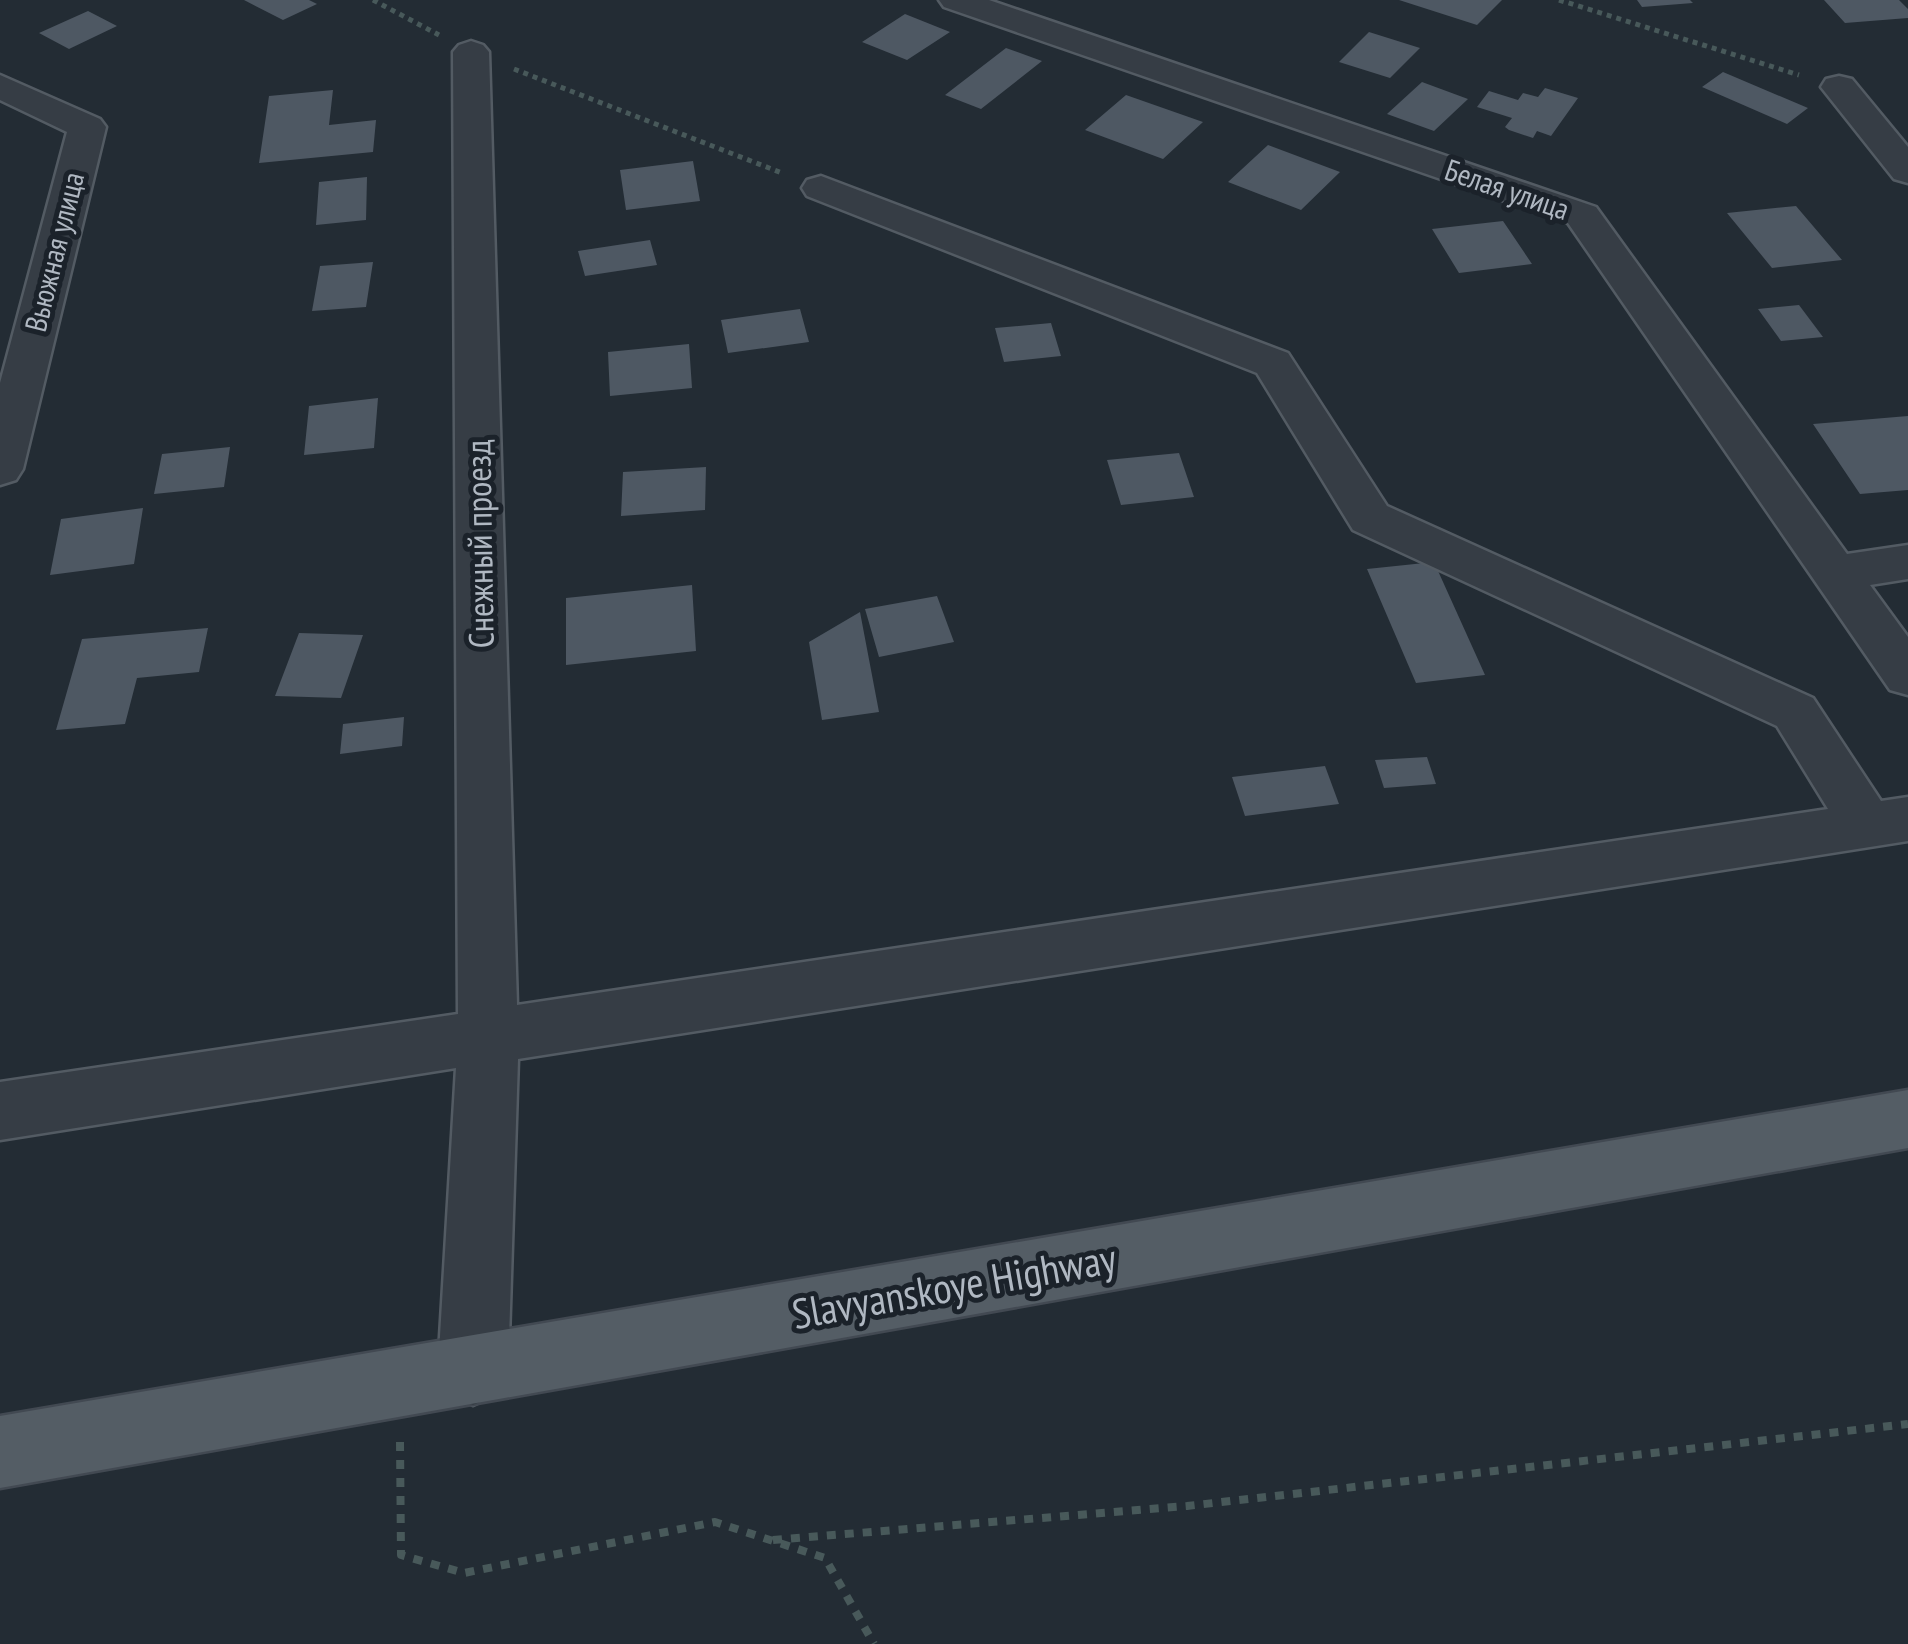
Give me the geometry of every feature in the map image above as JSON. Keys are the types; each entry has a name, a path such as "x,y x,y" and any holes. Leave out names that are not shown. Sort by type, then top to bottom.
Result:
{"main road":[{"name":"Slavyanskoye Highway","path":"0,1452 1908,1120"}],"street":[{"name":"Белая улица","path":"956,0 1582,215 1908,676"},
{"name":"Снежный проезд","path":"471,52 488,1036 473,1370"},
{"name":"Вьюжная улица","path":"0,86 86,127 0,469"},
{"path":"1839,87 1908,108"},
{"path":"1839,87 1908,170"},
{"path":"820,188 1273,363 1370,518 1796,712 1888,822"},
{"path":"1835,573 1908,562"},
{"path":"0,1111 1888,822"}],"path":[{"path":"372,0 471,52 820,188"},
{"path":"1558,0 1839,87"},
{"path":"399,1383 401,1555 464,1572 714,1522 825,1558 874,1644"},
{"path":"773,1540 1187,1506 1908,1424"}],"building":[{"path":"244,0 309,0 317,4 283,20"},
{"path":"1399,0 1502,0 1477,25"},
{"path":"1637,0 1690,0 1693,3 1642,7"},
{"path":"1824,0 1899,0 1908,9 1908,18 1845,23"},
{"path":"88,11 117,26 69,49 39,33"},
{"path":"905,14 950,32 907,60 862,42"},
{"path":"1369,32 1420,48 1390,78 1339,62"},
{"path":"1006,48 1042,61 981,109 945,95"},
{"path":"1723,72 1808,108 1787,124 1702,87"},
{"path":"1422,82 1468,99 1434,131 1387,114"},
{"path":"1545,88 1578,98 1551,136 1537,131 1533,138 1509,130 1505,127 1512,118 1477,107 1489,91 1518,100 1523,93 1538,97"},
{"path":"333,90 329,125 376,120 373,152 259,163 269,96"},
{"path":"1126,95 1203,122 1163,159 1085,130"},
{"path":"1268,145 1340,172 1301,210 1228,182"},
{"path":"693,161 700,201 626,210 620,170"},
{"path":"367,177 366,220 316,225 319,182"},
{"path":"1796,206 1842,260 1772,268 1727,213"},
{"path":"1503,221 1532,264 1459,273 1432,229"},
{"path":"650,240 657,265 585,276 578,251"},
{"path":"373,262 366,307 312,311 320,266"},
{"path":"1799,305 1823,337 1781,341 1758,309"},
{"path":"800,309 809,342 728,353 721,320"},
{"path":"1051,323 1061,356 1004,362 995,328"},
{"path":"689,344 692,388 610,396 608,352"},
{"path":"378,398 374,448 304,455 309,406"},
{"path":"1908,416 1908,490 1860,494 1813,424"},
{"path":"230,447 224,487 154,494 162,454"},
{"path":"1179,453 1194,497 1121,505 1107,460"},
{"path":"706,467 705,510 621,516 623,472"},
{"path":"143,508 134,564 50,575 61,519"},
{"path":"1434,562 1485,675 1416,683 1367,569"},
{"path":"692,585 696,651 566,665 566,598"},
{"path":"937,596 954,642 879,657 865,609"},
{"path":"860,612 879,712 822,720 809,642"},
{"path":"208,628 199,672 137,678 125,724 56,730 82,639"},
{"path":"299,633 363,635 341,698 275,696"},
{"path":"404,717 402,746 340,754 343,724"},
{"path":"1427,757 1436,784 1384,788 1375,760"},
{"path":"1325,766 1339,804 1245,816 1232,777"}]}
